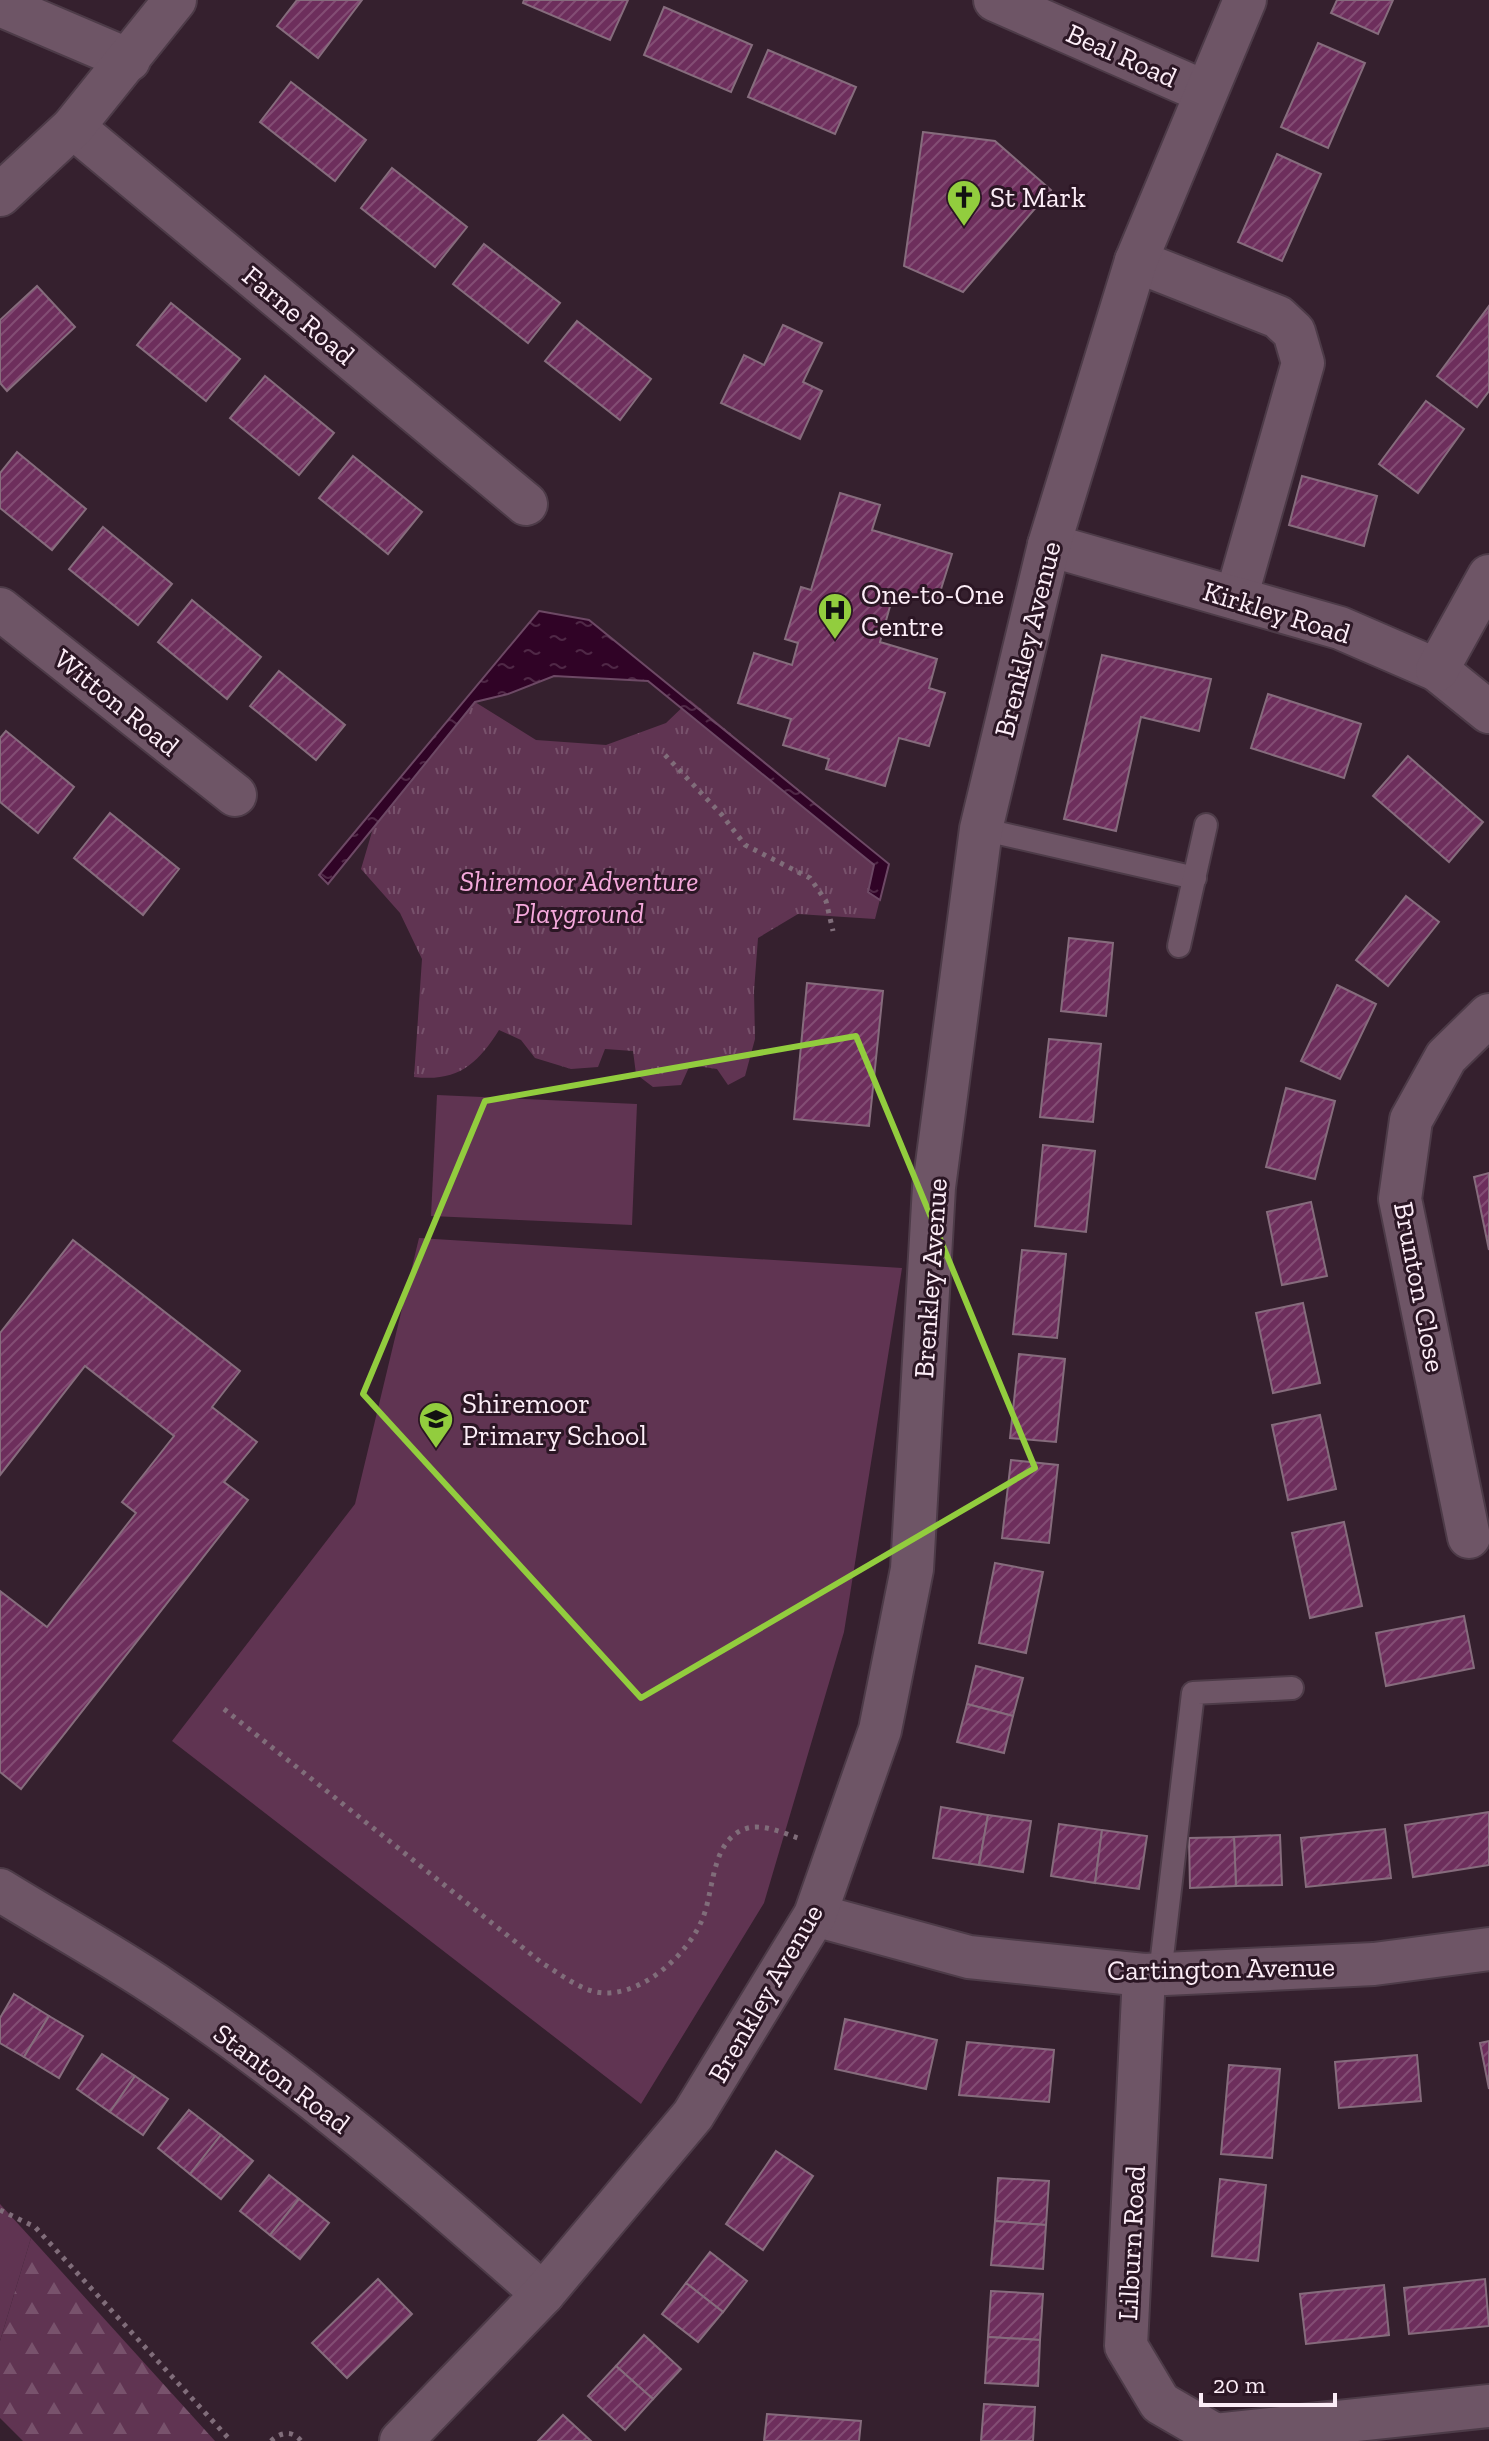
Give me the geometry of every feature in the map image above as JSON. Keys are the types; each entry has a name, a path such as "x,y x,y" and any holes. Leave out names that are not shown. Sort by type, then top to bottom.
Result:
{"street":[{"path":"0,195 73,127 175,0"},
{"name":"Beal Road","path":"995,0 1205,92"},
{"name":"Brenkley Avenue","path":"401,2441 543,2294 693,2115 815,1915 880,1730 912,1569 934,1187 981,829 1049,545 1136,261 1245,0"},
{"path":"0,5 129,60"},
{"name":"Farne Road","path":"73,127 526,504"},
{"path":"1136,261 1278,317 1294,332 1303,363 1236,598"},
{"name":"Kirkley Road","path":"1049,545 1340,628 1437,670 1489,712"},
{"path":"1437,670 1489,576"},
{"name":"Witton Road","path":"0,609 235,795"},
{"name":"Brunton Close","path":"1469,1537 1400,1199 1411,1120 1446,1057 1489,1015"},
{"name":"Stanton Road","path":"0,1890 165,1991 328,2110 443,2205 543,2294"},
{"name":"Cartington Avenue","path":"815,1915 969,1957 1152,1974 1374,1964 1489,1949"},
{"name":"Lilburn Road","path":"1152,1974 1126,2346 1160,2403 1215,2435 1489,2406"}],"lane":[{"path":"1179,946 1206,825"},
{"path":"981,829 1195,878"},
{"path":"1152,1974 1193,1693 1292,1688"}],"path":[{"path":"665,755 722,815 745,845 810,878 826,901 833,931"},
{"path":"224,1709 542,1963 571,1982 598,1992 628,1989 654,1977 690,1944 703,1919 721,1853 733,1835 748,1827 768,1827 836,1853"},
{"path":"0,2210 35,2227 231,2441"},
{"path":"271,2441 288,2433 301,2441"}],"highlighted area":[{"path":"856,1036 1035,1468 641,1698 363,1394 485,1101"}],"green space":[{"name":"Shiremoor Adventure Playground","path":"690,700 889,864 875,919 798,914 758,938 754,991 755,1039 745,1076 728,1085 717,1069 690,1065 681,1085 653,1087 636,1074 633,1051 605,1049 598,1067 571,1069 535,1058 521,1040 499,1030 474,1062 454,1074 414,1077 422,959 400,913 361,869 374,825 475,702 536,740 606,745 666,723"},
{"path":"437,1095 637,1104 632,1225 431,1216"},
{"path":"419,1238 902,1268 844,1632 764,1903 641,2104 172,1741 355,1504"},
{"path":"0,2204 31,2238 0,2341"},
{"path":"31,2238 215,2441 23,2441 0,2418 0,2341"}],"water":[{"path":"539,611 589,620 889,864 880,900 868,892 874,865 648,681 554,676 508,694 475,702 328,884 319,875"}],"building":[{"path":"297,0 362,0 318,58 277,26"},
{"path":"524,0 628,0 610,40 523,3"},
{"path":"1337,0 1393,0 1378,34 1331,13"},
{"path":"664,7 752,45 731,92 644,55"},
{"path":"1318,43 1365,63 1328,148 1281,127"},
{"path":"768,50 856,87 835,134 748,97"},
{"path":"291,82 366,140 335,181 260,122"},
{"name":"St Mark","path":"923,132 995,141 1051,190 963,292 904,266"},
{"path":"1277,154 1321,174 1282,261 1238,242"},
{"path":"392,168 467,227 435,267 361,208"},
{"path":"484,244 560,303 528,343 453,284"},
{"path":"37,286 75,327 7,391 0,383 0,320"},
{"path":"171,303 240,359 206,401 137,345"},
{"path":"1489,306 1489,391 1477,407 1437,376"},
{"path":"577,321 651,379 620,420 545,361"},
{"path":"783,325 822,343 803,382 822,391 800,439 721,403 744,355 764,365"},
{"path":"265,376 334,433 299,475 230,418"},
{"path":"1426,401 1464,429 1418,493 1379,464"},
{"path":"17,452 86,509 52,550 0,508 0,473"},
{"path":"353,456 422,512 388,554 319,498"},
{"path":"1302,476 1377,496 1364,546 1289,525"},
{"name":"One-to-One Centre","path":"840,493 880,505 872,530 952,554 936,605 894,592 880,642 937,659 929,688 945,693 929,746 899,738 885,786 826,769 829,759 783,745 791,719 738,703 754,653 792,665 798,643 785,639 801,587 811,590"},
{"path":"103,527 172,584 138,625 69,569"},
{"path":"192,600 261,657 227,699 158,642"},
{"path":"1102,655 1211,679 1199,731 1141,717 1116,831 1064,819"},
{"path":"279,671 345,725 316,760 250,706"},
{"path":"1268,694 1361,724 1344,778 1251,748"},
{"path":"6,731 74,787 38,833 0,802 0,738"},
{"path":"1408,756 1483,822 1449,862 1373,796"},
{"path":"110,813 179,869 143,915 74,858"},
{"path":"1406,896 1439,922 1388,986 1356,960"},
{"path":"1069,938 1113,943 1106,1016 1061,1011"},
{"path":"807,983 883,991 869,1126 794,1119"},
{"path":"1337,985 1376,1004 1340,1079 1301,1061"},
{"path":"1049,1039 1101,1044 1093,1122 1040,1117"},
{"path":"1286,1088 1335,1101 1315,1179 1266,1167"},
{"path":"1043,1145 1095,1151 1086,1232 1035,1226"},
{"path":"1489,1173 1489,1250 1474,1177"},
{"path":"1311,1202 1327,1276 1282,1285 1267,1212"},
{"path":"73,1240 240,1371 212,1407 257,1442 224,1482 248,1500 21,1789 0,1772 0,1591 47,1627 136,1513 122,1502 174,1436 85,1366 0,1475 0,1333"},
{"path":"1022,1250 1066,1254 1057,1338 1013,1334"},
{"path":"1303,1303 1320,1383 1273,1393 1256,1313"},
{"path":"1019,1354 1065,1359 1056,1442 1010,1438"},
{"path":"1320,1415 1336,1489 1288,1500 1272,1425"},
{"path":"1011,1460 1058,1465 1049,1543 1002,1538"},
{"path":"1344,1522 1362,1606 1310,1618 1292,1533"},
{"path":"995,1563 1043,1572 1026,1653 979,1643"},
{"path":"1464,1616 1474,1668 1386,1686 1376,1633"},
{"path":"976,1666 1023,1678 1013,1716 967,1704"},
{"path":"967,1704 1013,1716 1004,1753 957,1742"},
{"path":"941,1807 988,1815 979,1865 933,1858"},
{"path":"1489,1812 1489,1865 1413,1877 1405,1825"},
{"path":"988,1815 1031,1821 1023,1872 979,1865"},
{"path":"1059,1824 1102,1830 1095,1883 1051,1876"},
{"path":"1385,1829 1391,1878 1306,1887 1301,1838"},
{"path":"1102,1830 1147,1836 1139,1889 1095,1883"},
{"path":"1280,1835 1282,1885 1236,1886 1234,1837"},
{"path":"1234,1837 1236,1886 1190,1888 1189,1838"},
{"path":"14,1994 49,2016 24,2057 0,2043 0,2018"},
{"path":"49,2016 83,2036 59,2078 24,2057"},
{"path":"845,2019 937,2040 926,2089 835,2069"},
{"path":"1489,2041 1489,2089 1480,2043"},
{"path":"967,2042 1054,2050 1049,2102 959,2095"},
{"path":"102,2054 135,2076 110,2112 77,2089"},
{"path":"1417,2055 1421,2101 1339,2108 1335,2062"},
{"path":"1229,2065 1280,2069 1272,2158 1221,2154"},
{"path":"135,2076 168,2099 143,2135 110,2112"},
{"path":"189,2110 221,2135 190,2174 158,2148"},
{"path":"221,2135 253,2161 221,2199 190,2174"},
{"path":"776,2151 813,2176 763,2250 726,2224"},
{"path":"269,2175 299,2199 270,2235 240,2211"},
{"path":"998,2178 1049,2181 1046,2225 995,2221"},
{"path":"1220,2179 1266,2185 1258,2261 1212,2256"},
{"path":"299,2199 329,2223 300,2259 270,2235"},
{"path":"995,2221 1046,2225 1043,2269 991,2265"},
{"path":"710,2252 747,2281 723,2312 686,2283"},
{"path":"378,2279 412,2314 347,2378 312,2343"},
{"path":"1485,2279 1489,2326 1409,2334 1404,2288"},
{"path":"686,2283 723,2312 698,2342 662,2314"},
{"path":"1384,2285 1389,2335 1306,2344 1300,2294"},
{"path":"991,2291 1043,2294 1040,2340 988,2337"},
{"path":"644,2335 681,2369 653,2399 616,2366"},
{"path":"988,2337 1040,2340 1038,2386 985,2383"},
{"path":"616,2366 653,2399 625,2430 588,2396"},
{"path":"984,2404 1035,2407 1033,2441 981,2441"},
{"path":"767,2414 861,2421 859,2441 764,2441"},
{"path":"563,2415 591,2441 538,2441"}],"place":[{"name":"St Mark","path":"964,228"},
{"name":"One-to-One Centre","path":"835,641"},
{"name":"Shiremoor Primary School","path":"436,1450"}]}
